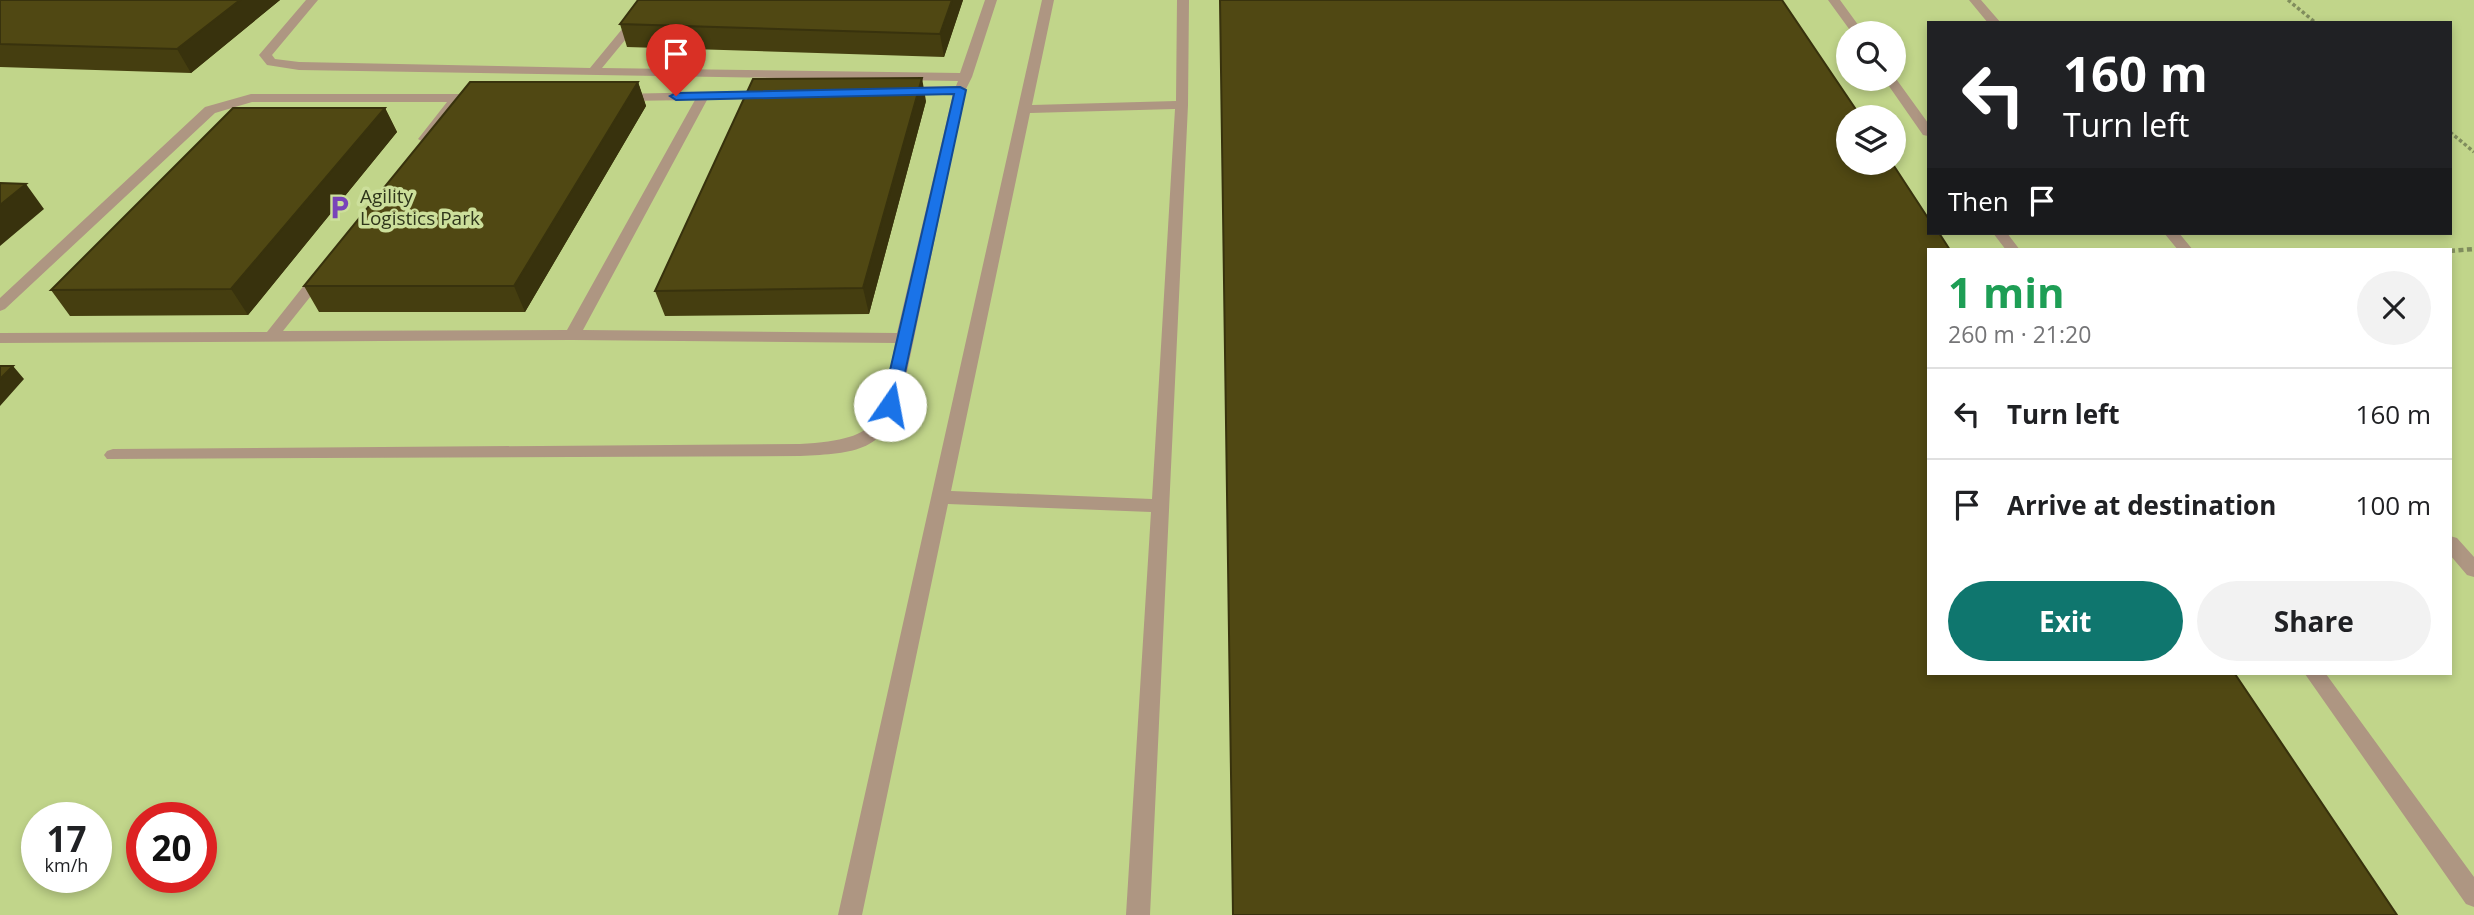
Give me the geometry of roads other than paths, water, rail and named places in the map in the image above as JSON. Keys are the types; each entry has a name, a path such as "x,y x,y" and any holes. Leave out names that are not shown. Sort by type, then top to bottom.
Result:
{"lane":[{"path":"312,0 265,55 271,62 299,66 963,83"},
{"path":"593,72 652,0"},
{"path":"113,456 487,449 785,450 850,444 868,438 880,427 890,405 963,83 991,0"},
{"path":"850,915 1048,0"},
{"path":"1138,915 1182,105 1183,0"},
{"path":"1834,0 1849,21"},
{"path":"1976,0 1993,21"},
{"path":"879,92 963,83"},
{"path":"1899,91 1927,131"},
{"path":"607,97 784,94"},
{"path":"572,335 703,96"},
{"path":"0,306 210,110 251,98 498,98"},
{"path":"414,153 457,98"},
{"path":"1025,109 1182,105"},
{"path":"270,338 330,262"},
{"path":"0,338 572,335 904,338"},
{"path":"940,497 1160,506"},
{"path":"2452,545 2474,570"},
{"path":"2316,675 2474,896"}],"place":[{"name":"Agility Logistics Park","path":"340,207"}]}
